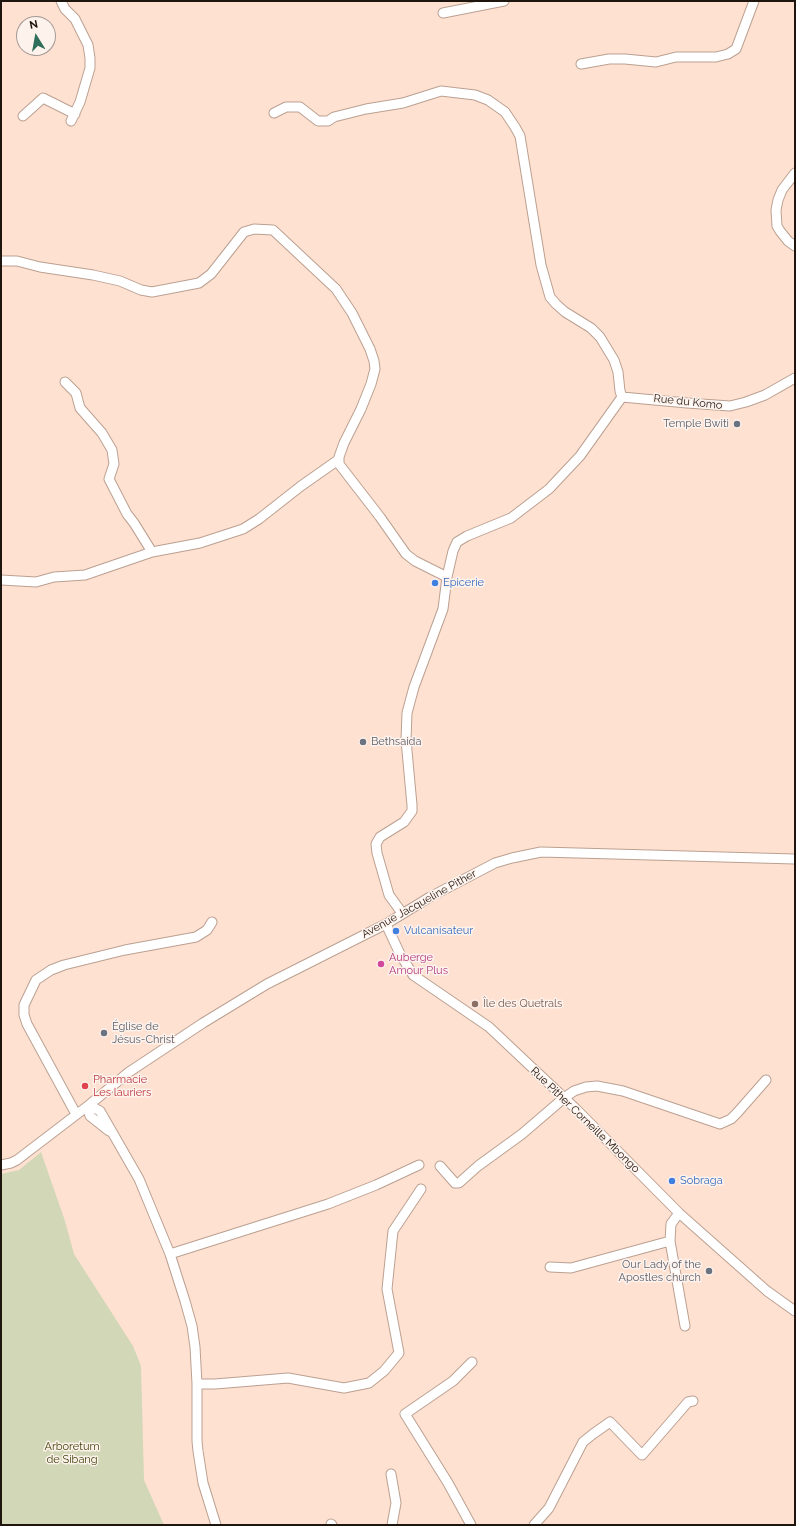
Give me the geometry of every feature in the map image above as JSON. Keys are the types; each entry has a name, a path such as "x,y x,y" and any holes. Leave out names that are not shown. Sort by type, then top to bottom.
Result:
{"street":[{"path":"23,116 43,98 73,118 80,102 90,68 88,45 75,19 65,9 61,1"},
{"path":"443,13 471,9 504,1"},
{"path":"581,64 624,58 656,62 676,57 723,56 736,49 754,1"},
{"path":"274,113 286,107 300,107 318,121 328,121 334,117 366,109 403,103 441,91 475,94 488,100 505,112 520,136 541,265 550,296 564,312 591,328 600,337 614,360 618,372 622,397 580,456 549,489 511,518 467,536 457,542 452,551 443,609 414,687 408,714 406,740 412,811 404,822 380,837 376,844 377,853 389,895 402,913"},
{"path":"795,173 782,190 776,210 780,231 795,246"},
{"path":"1,261 17,261 40,267 108,278 120,281 141,290 152,292 199,283 211,274 244,232 254,229 273,230 336,289 352,313 370,349 375,368 371,384 361,409 344,443 338,460 259,519 243,529 200,542 152,552 85,576 54,577 36,582 1,580"},
{"name":"Rue du Komo","path":"622,397 730,406 765,395 795,378"},
{"path":"65,382 76,393 80,408 102,433 112,450 114,464 110,479 127,514 152,552"},
{"path":"338,460 342,469 380,516 406,554 415,561 447,576"},
{"name":"Avenue Jacqueline Pither","path":"1,1165 17,1160 150,1056 236,1003 295,969 386,924 402,913 455,883 494,863 541,852 795,859"},
{"path":"76,1114 24,1016 24,1005 36,980 51,970 64,965 132,948 196,937 207,930 212,922"},
{"name":"Rue Pither Corneille Mbongo","path":"386,924 400,954 413,975 481,1020 564,1098 678,1213 768,1291 795,1311"},
{"path":"440,1166 455,1183 458,1183 478,1166 522,1134 564,1098 574,1091 586,1087 597,1086 623,1091 720,1124 737,1113 766,1080"},
{"path":"102,1121 102,1101 108,1088"},
{"path":"89,1105 88,1109 90,1116 102,1121 139,1179 170,1254 192,1326 197,1384 198,1451 203,1483 216,1525"},
{"path":"66,1122 84,1119 102,1121"},
{"path":"170,1254 328,1204 376,1185 419,1165"},
{"path":"197,1384 288,1378 344,1388 369,1383 384,1371 399,1353 387,1289 393,1231 421,1189"},
{"path":"678,1213 671,1224 670,1241 685,1326"},
{"path":"550,1267 571,1268 670,1241"},
{"path":"471,1525 448,1483 405,1414 453,1382 472,1362"},
{"path":"534,1525 549,1508 584,1442 593,1434 610,1422 642,1455 688,1402 693,1401"},
{"path":"391,1474 396,1503 392,1525"}],"green space":[{"name":"Arboretum de Sibang","path":"41,1152 65,1221 74,1254 133,1346 141,1366 144,1480 164,1525 1,1525 1,1174 19,1170"}],"place":[{"name":"Temple Bwiti","path":"737,424"},
{"name":"Epicerie","path":"435,583"},
{"name":"Bethsaida","path":"363,742"},
{"name":"Vulcanisateur","path":"396,931"},
{"name":"Auberge Amour Plus","path":"381,964"},
{"name":"Île des Quetrals","path":"475,1004"},
{"name":"Église de Jésus-Christ","path":"104,1033"},
{"name":"Pharmacie Les lauriers","path":"85,1086"},
{"name":"Sobraga","path":"672,1181"},
{"name":"Our Lady of the Apostles church","path":"709,1271"}]}
